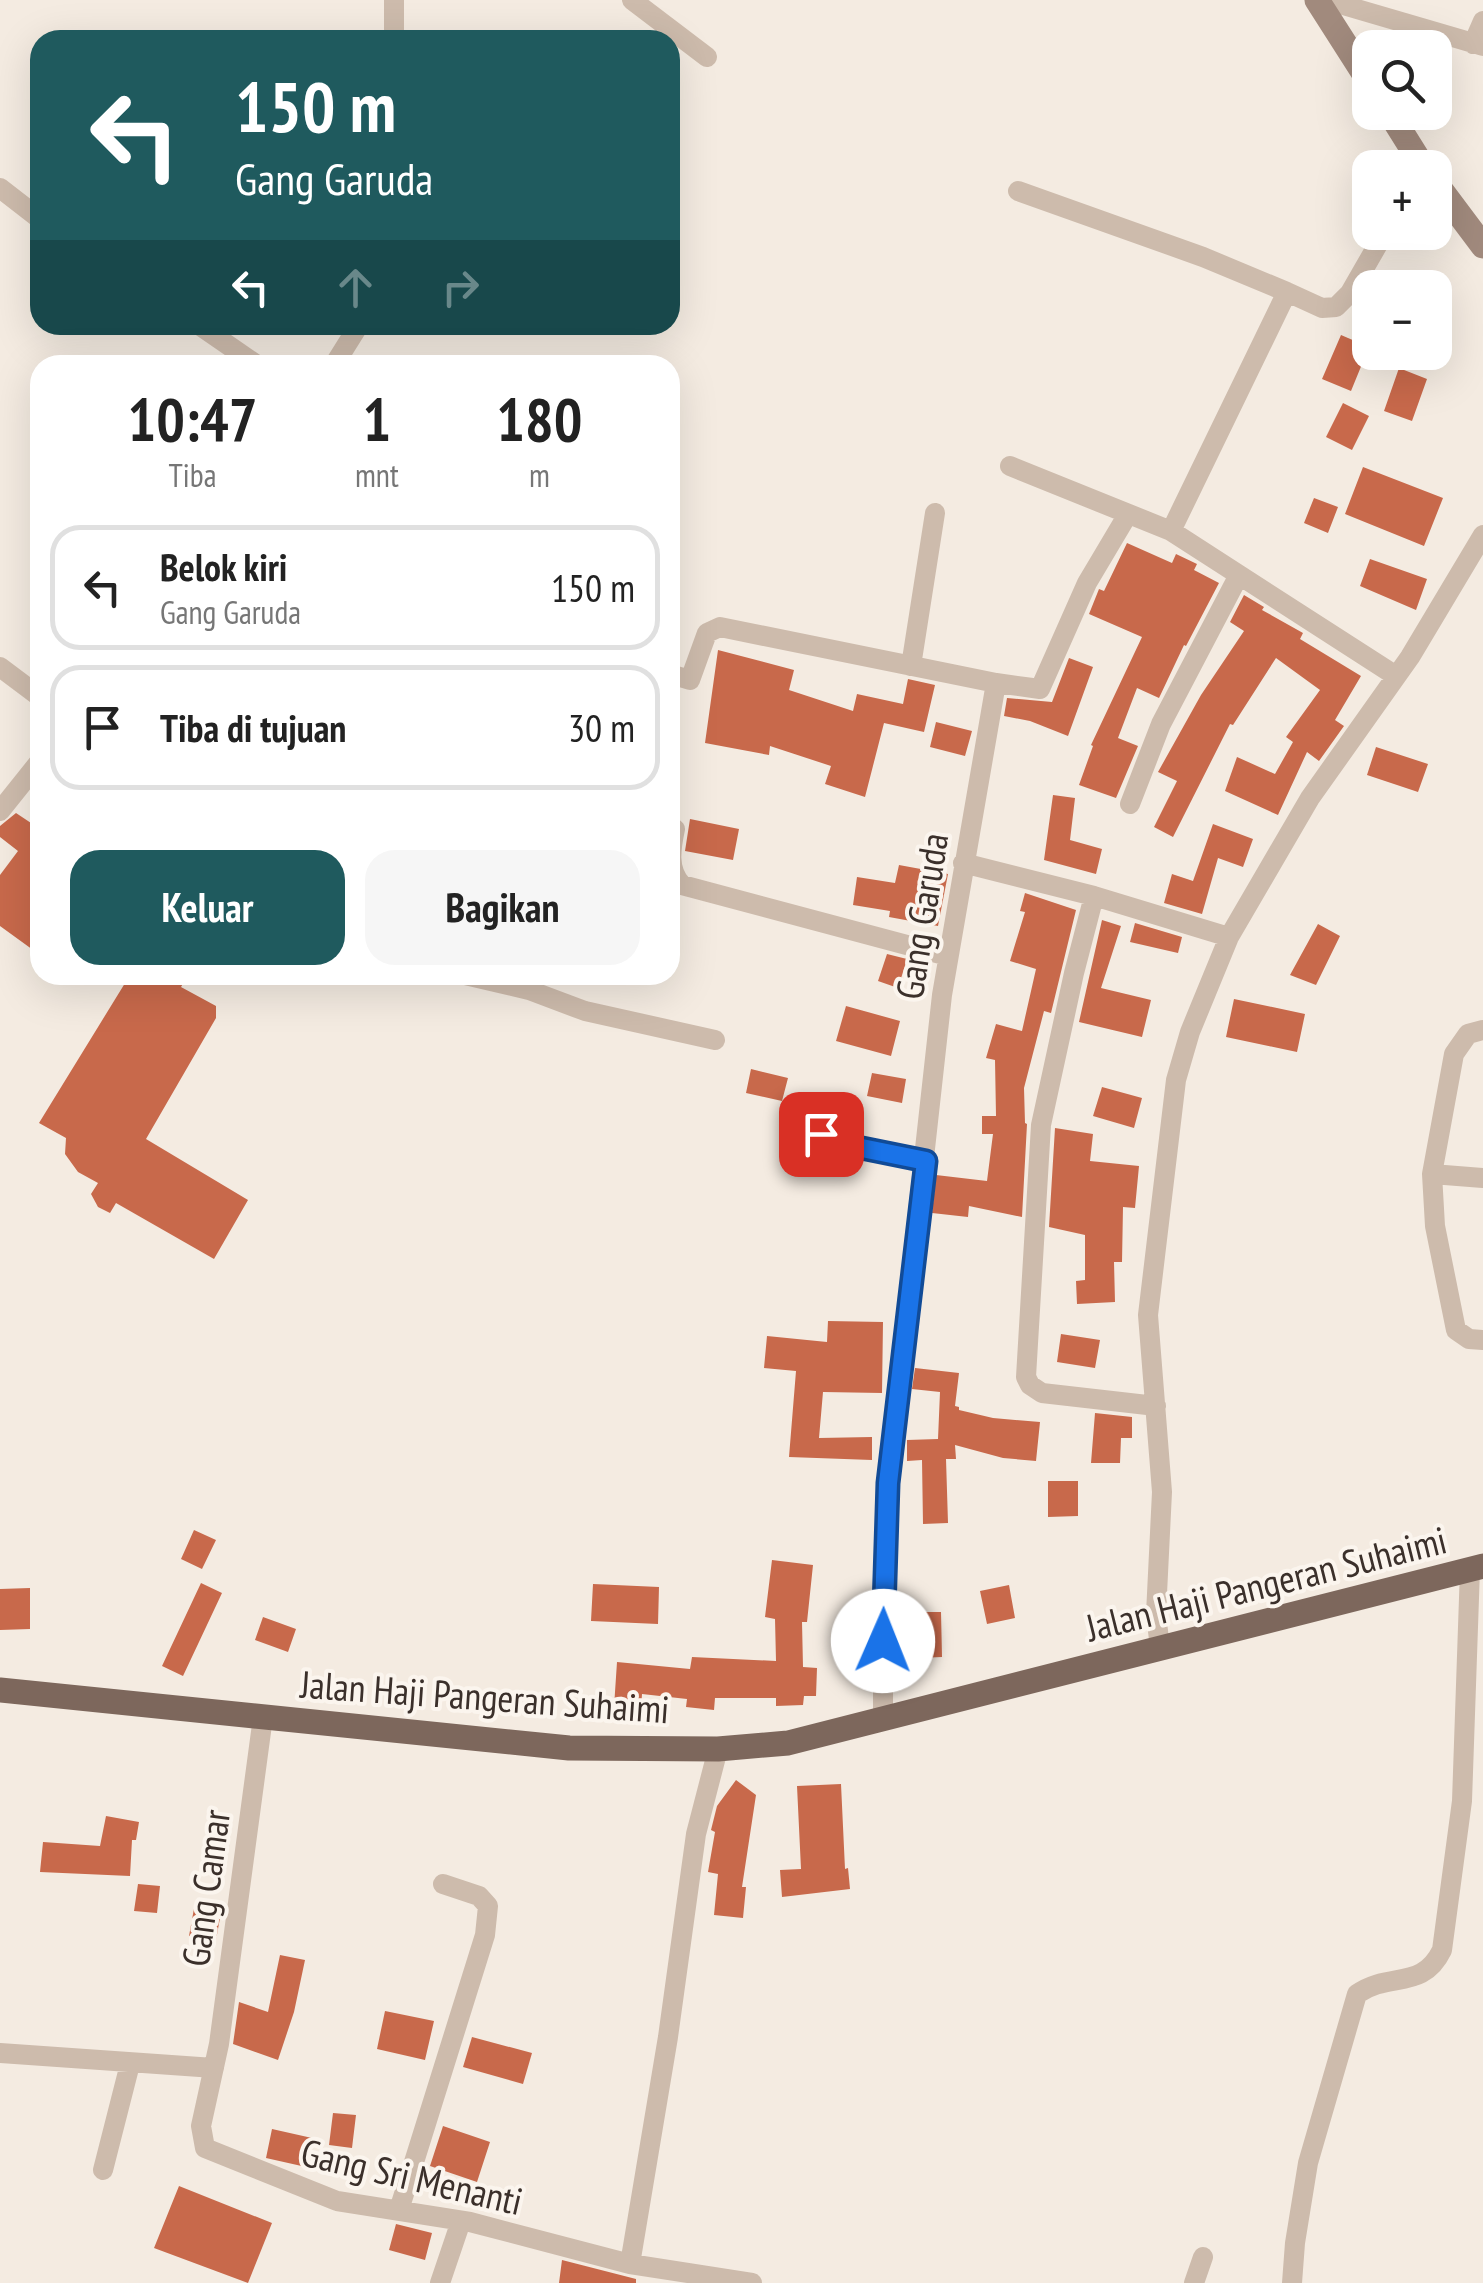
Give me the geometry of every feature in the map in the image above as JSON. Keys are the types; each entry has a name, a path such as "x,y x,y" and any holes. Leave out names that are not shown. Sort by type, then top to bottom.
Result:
{"main road":[{"path":"1317,0 1352,55"},
{"path":"1452,205 1483,246"},
{"name":"Jalan Haji Pangeran Suhaimi","path":"0,1690 569,1748 718,1749 788,1743 1476,1568"}],"street":[{"path":"394,0 394,30"},
{"path":"632,0 671,30"},
{"path":"1326,0 1478,45 1483,21"},
{"path":"680,36 707,57"},
{"path":"0,188 30,211"},
{"path":"1018,191 1204,258 1322,308 1336,307 1350,292 1374,250"},
{"path":"1172,531 1287,292"},
{"path":"214,335 242,355"},
{"path":"1010,466 1172,531 1396,676"},
{"path":"910,666 935,513"},
{"path":"680,677 690,680 707,633 720,626 1040,689 1087,583 1128,514"},
{"path":"1160,1648 1156,1614 1162,1492 1148,1315 1176,1080 1190,1032 1230,937 1310,798 1396,676 1483,535"},
{"path":"1130,804 1161,724 1239,575"},
{"path":"0,667 30,690"},
{"name":"Gang Garuda","path":"883,1720 888,1483 948,956 996,683"},
{"path":"0,811 30,774"},
{"path":"963,864 1094,896 1230,937"},
{"path":"680,883 948,956"},
{"path":"1094,896 1041,1125 1026,1376 1030,1385 1042,1392 1156,1406"},
{"path":"537,985 585,1011 715,1040"},
{"path":"1483,1030 1468,1034 1454,1054 1432,1174 1435,1226 1456,1330 1469,1339 1483,1340"},
{"path":"821,1134 847,1145 926,1161"},
{"path":"1432,1174 1483,1178"},
{"path":"1292,2283 1308,2163 1357,1994 1376,1984 1426,1973 1442,1950 1462,1801 1476,1568"},
{"name":"Gang Camar","path":"214,2068 263,1717"},
{"path":"630,2264 668,2037 696,1834 718,1749"},
{"path":"399,2210 485,1935 488,1906 480,1896 443,1884"},
{"path":"0,2053 214,2068"},
{"path":"103,2170 130,2064"},
{"name":"Gang Sri Menanti","path":"214,2068 200,2134 202,2144 210,2152 337,2201 461,2221 630,2264 752,2283"},
{"path":"440,2283 461,2221"},
{"path":"1194,2283 1203,2257"}],"building":[{"path":"1341,335 1352,340 1352,370 1360,370 1351,391 1322,379"},
{"path":"1398,370 1427,379 1412,421 1384,411"},
{"path":"1343,403 1369,416 1352,450 1326,437"},
{"path":"1363,467 1443,498 1424,546 1345,514"},
{"path":"1314,498 1338,507 1328,533 1304,523"},
{"path":"1127,543 1172,563 1176,554 1197,564 1194,570 1219,583 1159,698 1137,688 1118,738 1138,746 1116,798 1079,785 1091,745 1142,637 1089,614"},
{"path":"1370,559 1427,579 1416,610 1360,586"},
{"path":"1244,595 1303,633 1300,639 1361,676 1335,720 1344,726 1319,761 1307,752 1278,815 1225,791 1237,757 1275,774 1293,742 1286,737 1320,690 1276,658 1233,725 1230,724 1173,837 1154,827 1177,781 1158,772 1201,695 1244,631 1230,622"},
{"path":"718,650 794,670 789,690 853,711 857,694 903,704 908,679 935,685 924,732 884,723 865,797 825,784 831,766 770,746 769,755 705,743"},
{"path":"1069,658 1093,667 1068,736 1004,716 1007,698 1052,702"},
{"path":"936,722 972,731 965,756 930,747"},
{"path":"1376,747 1428,764 1418,792 1367,775"},
{"path":"1053,795 1075,798 1070,840 1102,849 1096,874 1044,860"},
{"path":"16,813 30,822 30,948 0,926 0,875 18,851 0,837 0,826"},
{"path":"690,819 739,829 733,860 685,851"},
{"path":"1213,824 1253,839 1243,867 1218,858 1202,914 1164,903 1172,874 1193,881"},
{"path":"899,865 948,874 938,926 889,917 890,911 853,905 857,877 895,883"},
{"path":"1025,893 1076,910 1051,1013 1044,1011 1024,1088 1027,1124 1022,1217 969,1206 968,1217 932,1213 936,1175 987,1181 993,1134 982,1134 982,1116 996,1116 995,1060 986,1058 996,1024 1022,1031 1036,969 1010,961 1025,912 1020,911"},
{"path":"1102,920 1121,926 1101,988 1151,1000 1142,1037 1079,1022"},
{"path":"1135,923 1182,937 1178,953 1130,942"},
{"path":"1318,924 1340,936 1316,985 1290,975"},
{"path":"887,954 907,959 898,988 878,981"},
{"path":"124,985 182,985 216,1006 216,1018 146,1139 248,1200 214,1259 116,1203 110,1213 98,1207 91,1194 98,1183 78,1172 65,1154 66,1138 39,1123"},
{"path":"1234,999 1305,1014 1297,1052 1226,1037"},
{"path":"846,1006 900,1021 891,1056 836,1041"},
{"path":"751,1069 788,1078 782,1101 746,1093"},
{"path":"872,1073 906,1079 902,1103 867,1096"},
{"path":"1102,1087 1142,1098 1134,1128 1093,1116"},
{"path":"1055,1128 1093,1134 1090,1161 1139,1166 1135,1208 1123,1207 1122,1262 1114,1262 1115,1302 1077,1304 1076,1281 1085,1280 1085,1235 1049,1227"},
{"path":"828,1321 883,1322 882,1393 823,1392 819,1438 872,1437 872,1460 789,1457 796,1371 764,1368 767,1336 827,1342"},
{"path":"1061,1334 1100,1340 1095,1368 1057,1362"},
{"path":"915,1368 959,1373 955,1406 959,1410 1040,1422 1036,1461 1003,1458 955,1445 956,1459 946,1459 948,1523 923,1524 922,1460 907,1461 907,1440 938,1439 940,1392 912,1389"},
{"path":"1095,1413 1132,1417 1132,1438 1121,1438 1120,1463 1091,1463"},
{"path":"1048,1481 1078,1481 1078,1516 1048,1517"},
{"path":"194,1530 216,1540 202,1569 181,1559"},
{"path":"772,1560 813,1565 807,1622 802,1622 803,1667 817,1668 816,1696 804,1696 803,1705 776,1706 776,1698 715,1698 714,1710 686,1707 687,1699 642,1694 640,1724 613,1722 617,1662 690,1669 692,1657 776,1661 775,1619 765,1617"},
{"path":"201,1583 222,1593 183,1676 162,1666"},
{"path":"593,1584 659,1587 658,1624 591,1621"},
{"path":"1009,1585 1015,1618 987,1624 980,1591"},
{"path":"30,1588 30,1629 0,1630 0,1589"},
{"path":"918,1612 941,1612 942,1657 919,1658"},
{"path":"263,1617 296,1629 288,1652 255,1640"},
{"path":"736,1780 756,1795 742,1887 746,1887 743,1918 714,1915 718,1874 708,1872 717,1806"},
{"path":"841,1784 845,1869 848,1868 850,1889 782,1897 780,1870 801,1869 797,1786"},
{"path":"106,1816 139,1822 136,1840 132,1840 130,1876 40,1872 43,1842 100,1846"},
{"path":"138,1884 160,1886 157,1913 134,1911"},
{"path":"195,1903 222,1907 216,1940 189,1936"},
{"path":"280,1955 305,1960 278,2060 233,2044 239,2002 268,2012"},
{"path":"385,2011 434,2021 425,2060 377,2049"},
{"path":"472,2037 532,2053 523,2084 463,2067"},
{"path":"333,2113 356,2115 352,2148 329,2145"},
{"path":"443,2126 490,2142 477,2182 430,2166"},
{"path":"272,2129 312,2138 306,2167 266,2158"},
{"path":"179,2186 272,2223 248,2283 154,2248"},
{"path":"396,2224 432,2233 425,2260 389,2250"},
{"path":"562,2260 636,2279 636,2283 559,2283"}],"route":[{"path":"821,1134 847,1145 926,1161 888,1483 883,1641"}]}
